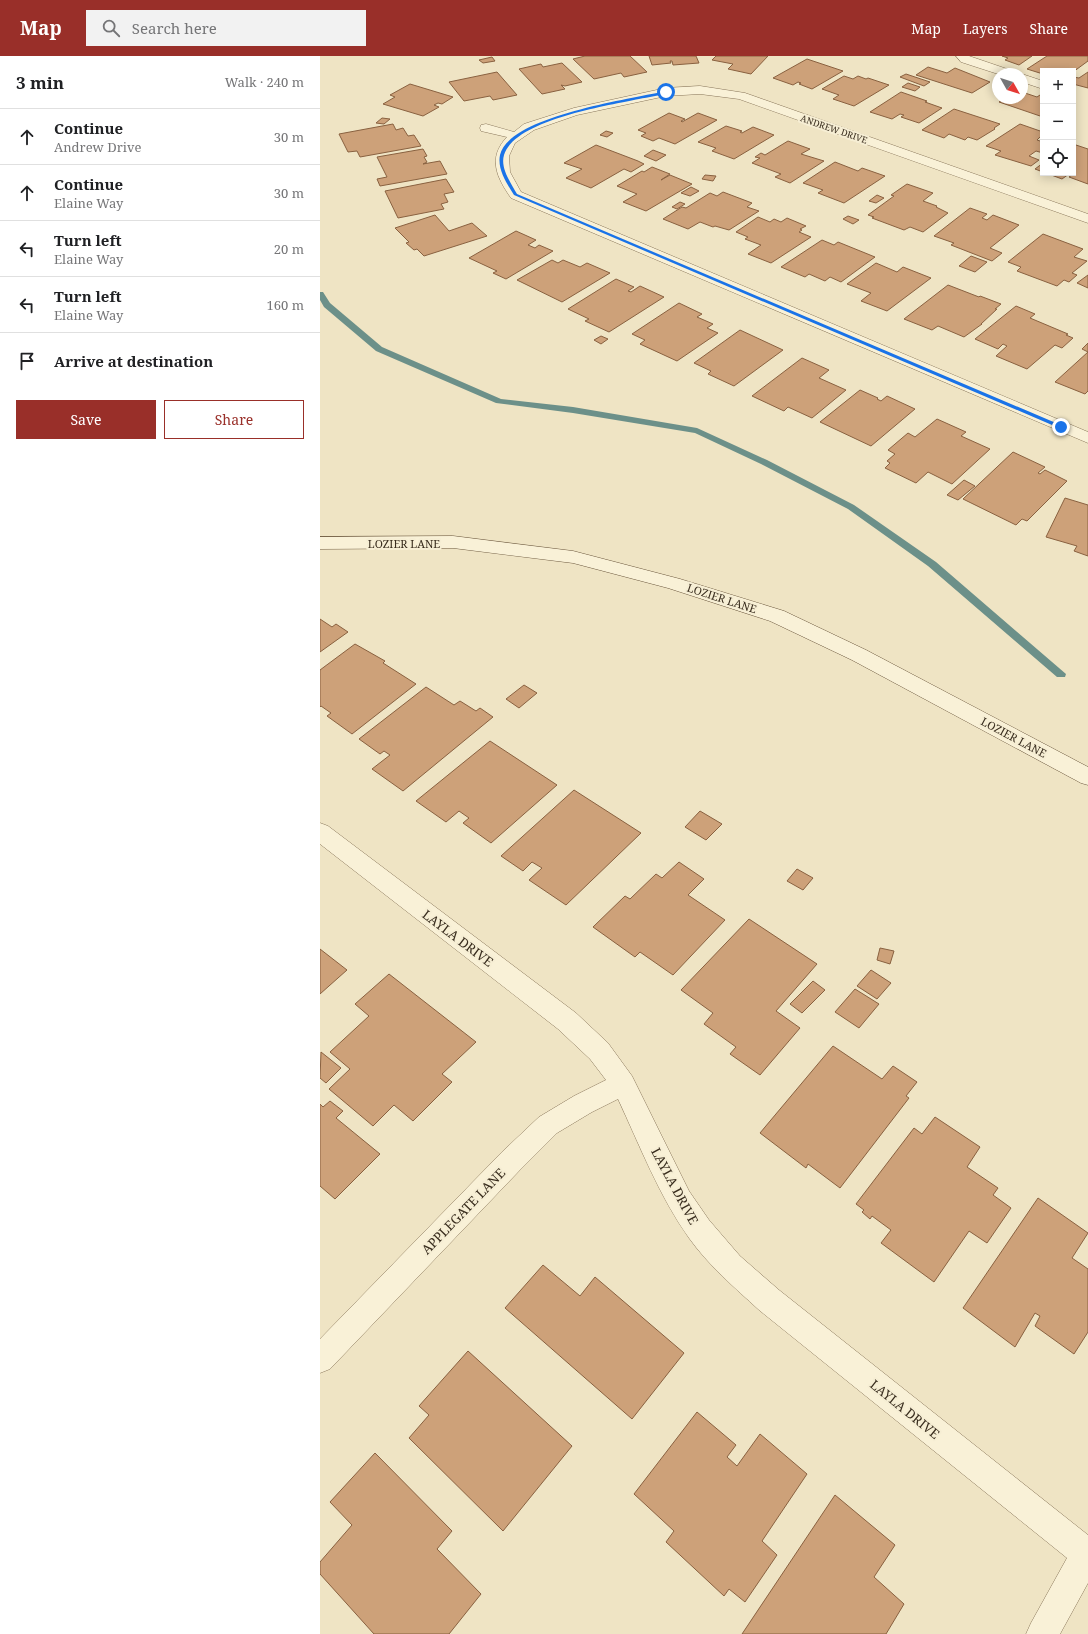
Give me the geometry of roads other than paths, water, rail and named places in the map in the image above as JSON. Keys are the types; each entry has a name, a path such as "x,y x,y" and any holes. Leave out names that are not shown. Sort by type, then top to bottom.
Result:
{"street":[{"path":"962,56 965,60 992,69"},
{"path":"1028,80 1040,84"},
{"name":"ANDREW DRIVE","path":"516,136 530,127 574,112 666,92 700,90 741,96 1088,219"},
{"path":"486,128 516,136"},
{"path":"516,136 510,141 502,156 503,172 516,195 1088,438"},
{"name":"LOZIER LANE","path":"320,543 453,542 573,557 673,583 777,616 853,651 1088,777"},
{"name":"LAYLA DRIVE","path":"320,832 567,1021 599,1051 623,1084 680,1200 699,1229 730,1266 769,1300 1088,1553"},
{"name":"APPLEGATE LANE","path":"320,1359 511,1161 548,1125 583,1104 623,1084"},
{"path":"1042,1634 1088,1553"}],"waterway":[{"path":"320,294 327,305 379,349 499,401 573,410 697,431 764,462 851,507 932,564 1061,674"}]}
